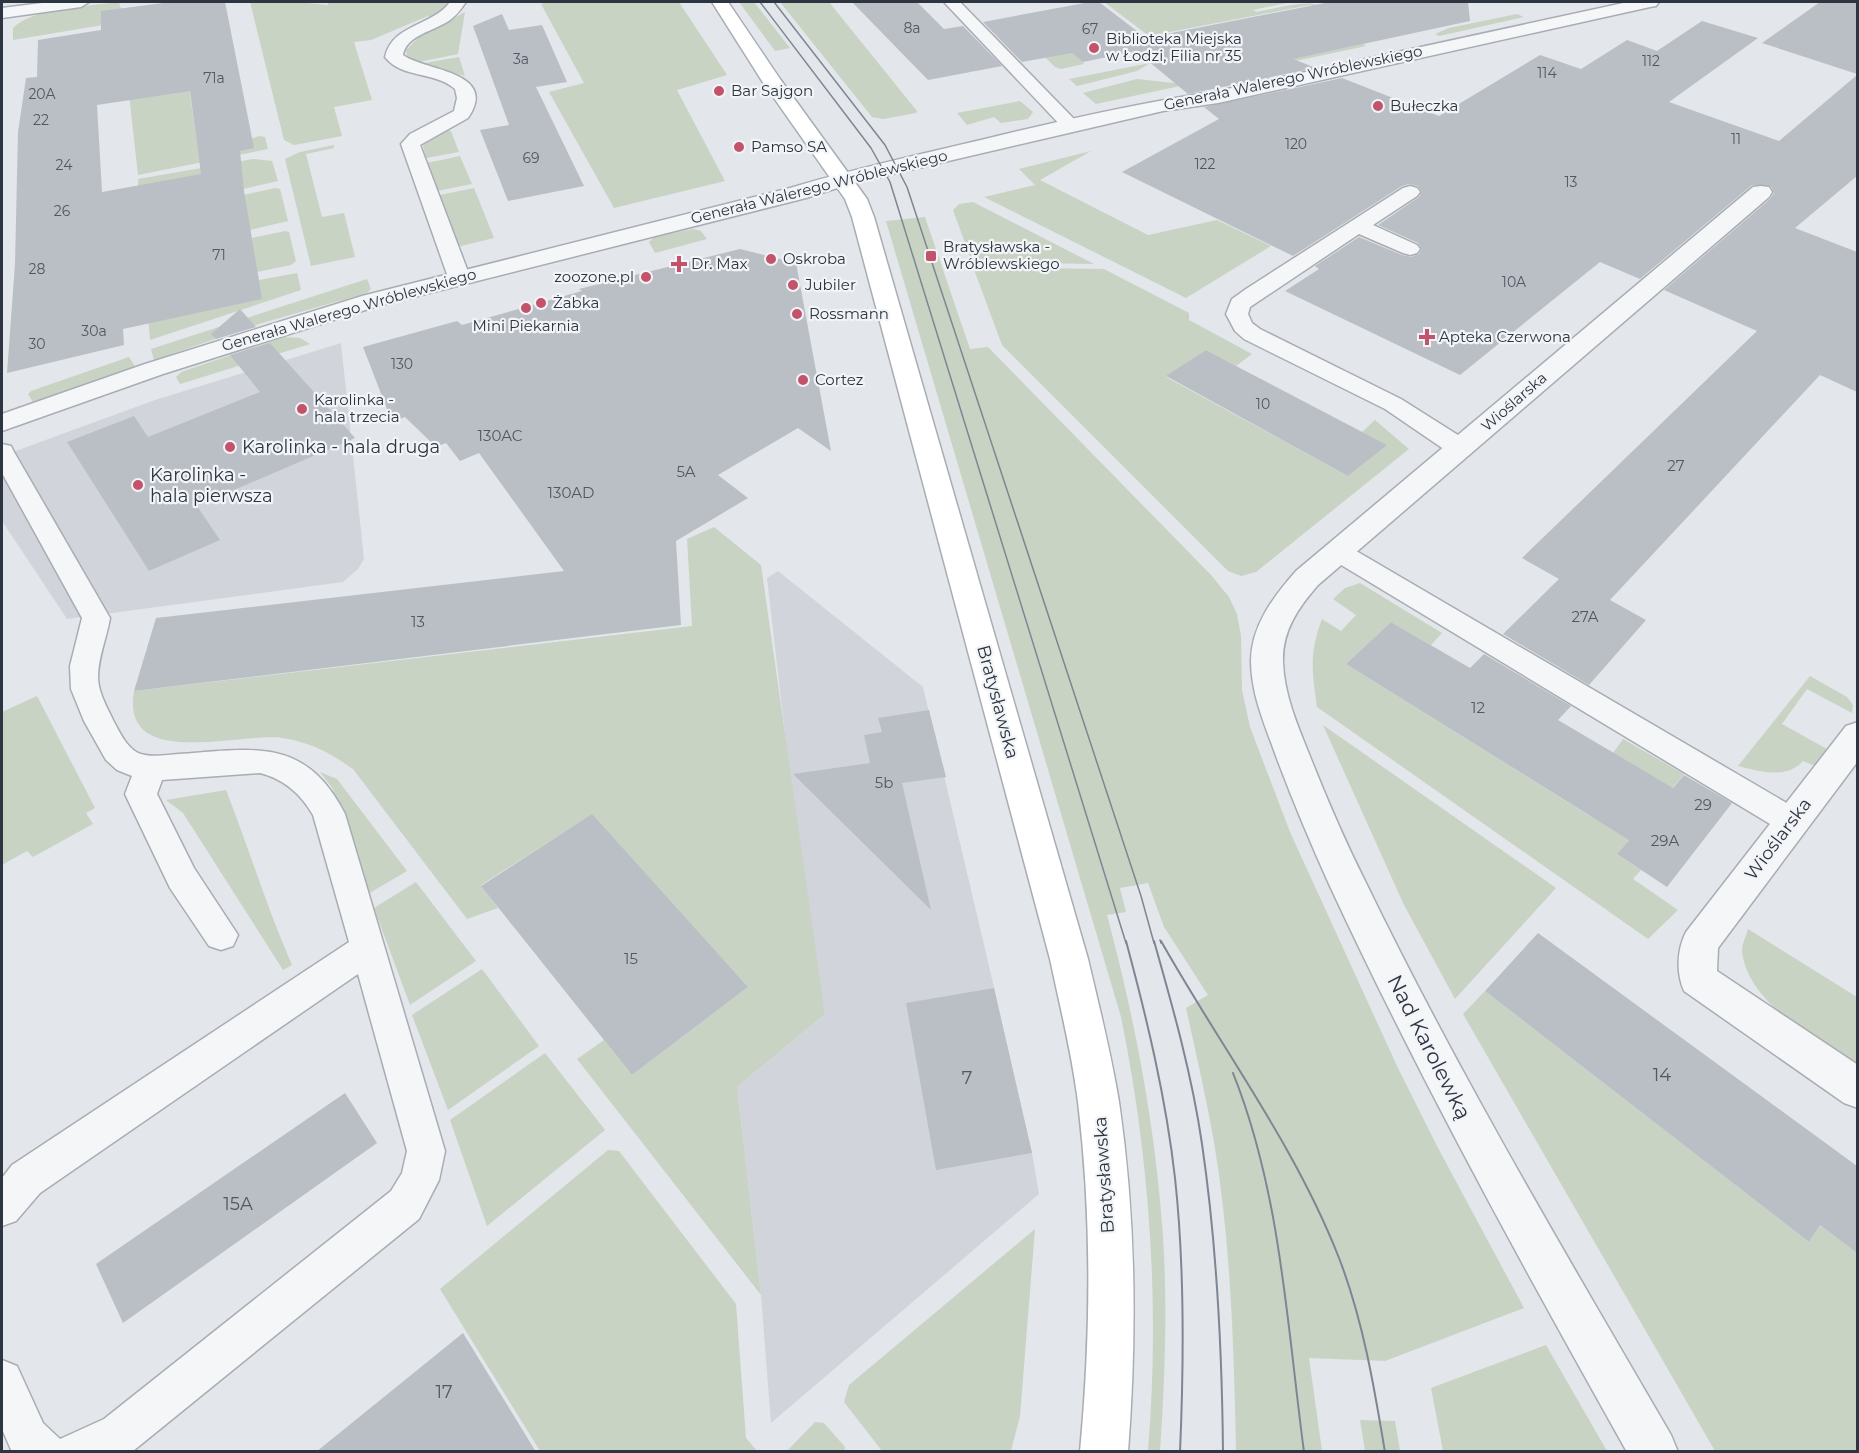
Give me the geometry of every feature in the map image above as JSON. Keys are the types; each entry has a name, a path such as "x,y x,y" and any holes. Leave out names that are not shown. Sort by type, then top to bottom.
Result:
{"street":[{"name":"Bratysławska","path":"720,2 784,99 843,179 856,199 863,217 1065,947 1090,1054 1105,1164 1112,1308 1104,1452"},
{"name":"Generała Walerego Wróblewskiego","path":"2,423 296,322 459,277 798,193 843,179 1071,126 1163,105 1218,97 1650,2"},
{"name":"Wioślarska","path":"1275,619 1290,595 1337,551 1761,192"},
{"name":"Nad Karolewką","path":"1275,619 1268,643 1268,673 1277,716 1322,828 1361,915 1444,1080 1654,1452"},
{"name":"Wioślarska","path":"1857,735 1699,944 1698,979 1857,1089"}],"lane":[{"path":"2,13 81,2"},
{"path":"458,2 445,18 412,32 398,44 393,53 394,57 403,64 452,78 464,87 468,99 462,114 410,144 459,277"},
{"path":"952,2 1071,126"},
{"path":"1410,192 1254,294 1240,304 1237,314 1243,326 1252,334 1393,404 1460,448"},
{"path":"1359,227 1410,249"},
{"path":"2,452 96,618 84,666 84,684 113,747 122,758 136,765 150,768 260,761 289,770 311,785 321,798 329,814 426,1151 420,1180 405,1205 118,1436 76,1452"},
{"path":"1337,551 1791,820"},
{"path":"150,768 141,794 182,878 221,935"},
{"path":"2,1207 26,1179 368,948"},
{"path":"2,1381 28,1438 43,1452"}],"shaded area":[{"path":"341,343 364,559 358,569 343,582 67,619 2,521 2,456 155,400"},
{"path":"778,571 923,687 1032,1153 1039,1194 771,1423 761,1295 737,1087 825,1014 793,803 767,578"}],"green space":[{"path":"119,2 121,9 177,2 199,158 259,136 265,137 268,149 138,175 121,22 13,40 13,28 34,16 63,9"},
{"path":"250,2 298,2 328,5 328,2 447,2 448,5 432,18 428,16 371,40 354,42 372,100 334,107 342,136 294,145 284,140"},
{"path":"547,2 679,2 727,75 677,90 725,181 614,208 549,92 584,83 541,4"},
{"path":"739,2 754,2 790,48 775,51"},
{"path":"780,2 829,2 917,111 916,113 883,119 872,117"},
{"path":"1104,2 1291,2 1253,10 1257,12 1296,4 1311,4 1316,5 1322,13 1310,5 1149,36"},
{"path":"465,12 458,54 414,63 407,56 406,50 419,37"},
{"path":"1517,14 1524,17 1439,36 1435,34 1449,28"},
{"path":"1034,20 1084,64 1061,69 1055,67 1012,25"},
{"path":"1363,44 1366,46 1096,104 1083,93 1137,79 1174,83"},
{"path":"459,57 465,76 419,64"},
{"path":"1150,63 1137,71 1077,86 1069,79"},
{"path":"1020,101 1033,112 1028,119 1001,123 994,117 967,125 957,113"},
{"path":"447,130 451,131 459,152 426,158 423,146 425,143"},
{"path":"334,145 334,148 306,154 322,217 344,213 355,257 311,266 285,159 300,152"},
{"path":"1091,151 1040,180 1148,235 1217,220 1271,246 1186,298 984,197 1035,185 1019,169"},
{"path":"460,156 472,184 437,191 427,163"},
{"path":"253,159 272,161 278,181 243,189 259,280 297,273 301,290 150,340 138,179"},
{"path":"275,188 280,189 288,221 250,230 244,195"},
{"path":"474,188 494,238 457,247 440,195"},
{"path":"973,202 1094,264 972,262 953,210 959,204"},
{"path":"925,217 970,349 988,347 1211,575 1229,597 1237,614 1241,636 1242,690 1250,727 1290,832 1397,1066 1524,1308 1385,1361 1309,1358 1322,1451 1236,1451 1233,1335 1220,1180 1186,1008 1208,995 1164,927 1148,883 1120,888 1126,912 1107,915 1142,1068 1154,1146 1162,1224 1165,1309 1162,1423 1160,1451 1148,1451 1153,1342 1150,1233 1131,1070 1121,1017 886,221"},
{"path":"694,229 701,231 707,239 655,253 649,242 654,237"},
{"path":"289,232 296,261 291,265 257,272 252,238"},
{"path":"973,267 1104,269 1189,313 1189,320 1252,354 1236,366 1206,350 1166,377 1348,476 1386,445 1362,432 1375,420 1409,449 1256,572 1241,576 1228,571 1002,345"},
{"path":"367,279 371,289 367,293 262,323 154,360 151,349"},
{"path":"284,337 300,338 310,344 180,384 176,377 181,372"},
{"path":"129,357 135,366 33,402 28,394 31,391"},
{"path":"714,527 761,565 825,1014 737,1087 761,1295 577,1059 604,1040 632,1075 748,987 591,815 481,885 498,908 467,919 353,769 336,758 311,745 282,738 213,742 163,739 145,731 135,716 134,691 692,626 687,539"},
{"path":"1360,583 1442,633 1431,645 1391,622 1346,664 1593,818 1613,753 1623,739 1684,774 1617,854 1641,870 1633,879 1678,910 1648,939 1317,707 1313,653 1322,619 1341,631 1356,615 1333,599 1345,588"},
{"path":"1810,676 1847,697 1853,705 1852,713 1807,689 1782,724 1827,749 1815,766 1803,761 1789,770 1772,772 1738,766"},
{"path":"37,696 95,808 86,813 93,824 33,857 27,851 2,865 2,712"},
{"path":"1323,725 1556,888 1455,999 1404,905"},
{"path":"320,772 337,779 407,871 368,894 333,789"},
{"path":"226,790 292,965 283,970 183,813 166,800"},
{"path":"416,882 476,961 410,1005 374,908"},
{"path":"1748,929 1857,997 1857,1067 1787,1019 1757,988 1747,970 1742,951"},
{"path":"482,969 539,1046 448,1110 412,1015"},
{"path":"1485,991 1809,1242 1820,1225 1857,1253 1857,1451 1715,1451 1463,1014"},
{"path":"545,1053 605,1130 487,1226 450,1120"},
{"path":"608,1150 619,1151 736,1304 746,1438 757,1451 540,1451 440,1289"},
{"path":"1035,1229 1020,1416 1011,1451 882,1451 844,1402 849,1385"},
{"path":"1546,1345 1607,1451 1443,1451 1431,1388"},
{"path":"1360,1420 1395,1421 1400,1451 1365,1451"},
{"path":"815,1422 824,1423 845,1447 844,1451 787,1451"}],"building":[{"path":"171,2 225,2 254,148 240,151 244,191 262,299 123,329 124,345 7,373 15,264 18,132 26,78 37,77 38,40 101,30 101,11","holes":["190,91 201,174 102,192 97,105"]},
{"path":"852,2 917,2 944,29 963,26 1002,66 928,80"},
{"path":"1099,2 1146,38 1330,2 1468,2 1470,21 1293,59 1316,68 1188,94 1136,51 1083,62 1072,53 1022,62 983,22"},
{"path":"1820,2 1857,2 1857,74 1762,43"},
{"path":"502,14 509,30 542,25 567,82 536,87 584,186 508,201 480,130 509,125 473,26"},
{"path":"1702,21 1758,38 1669,102 1779,141 1857,75 1857,176 1795,228 1857,252 1857,392 1820,375 1610,600 1646,620 1589,685 1503,634 1559,579 1522,558 1757,331 1664,290 1770,199 1774,193 1771,186 1752,185 1640,279 1600,262 1460,375 1285,291 1319,269 1315,266 1359,237 1402,255 1411,257 1419,254 1422,249 1418,243 1378,225 1419,197 1422,192 1418,186 1409,184 1402,186 1293,256 1122,172 1219,119 1204,107 1342,78 1439,116 1540,55 1581,69 1627,40 1657,51"},
{"path":"740,249 796,263 831,451 798,428 718,475 748,498 676,541 681,625 134,691 156,618 564,571 479,453 460,461 446,443 436,447 405,417 392,422 363,347 457,321 462,325 582,291 579,289"},
{"path":"240,309 256,327 216,339 211,334"},
{"path":"270,343 355,438 197,506 220,540 149,571 67,442 134,416 148,437 260,392 230,355"},
{"path":"1206,350 1387,445 1348,476 1166,376"},
{"path":"1391,622 1470,668 1484,654 1571,706 1558,720 1673,788 1684,775 1732,803 1667,887 1617,854 1629,840 1346,664"},
{"path":"929,710 946,777 902,783 931,910 793,774 870,763 864,735 882,732 878,718"},
{"path":"592,814 748,987 632,1075 481,886"},
{"path":"1538,933 1857,1166 1857,1253 1820,1225 1809,1242 1485,991"},
{"path":"994,988 1032,1153 936,1170 906,1003"},
{"path":"345,1093 377,1143 123,1323 96,1264"},
{"path":"463,1333 536,1452 316,1452"}],"tram line":[{"path":"760,2 871,148 890,182 1126,943"},
{"path":"774,2 885,145 907,187 1141,896 1154,943"},
{"path":"1126,941 1155,1059 1175,1178 1181,1246 1183,1315 1180,1452"},
{"path":"1154,941 1175,1016 1202,1144 1218,1298 1223,1452"},
{"path":"1161,941 1279,1136 1321,1216 1339,1258 1355,1305 1372,1378 1385,1452"},
{"path":"1233,1073 1262,1165 1272,1212 1287,1308 1304,1452"}],"place":[{"name":"Biblioteka Miejska w Łodzi, Filia nr 35","path":"1094,48"},
{"name":"Bar Sajgon","path":"719,91"},
{"name":"Bułeczka","path":"1378,106"},
{"name":"Pamso SA","path":"739,147"},
{"name":"Bratysławska - Wróblewskiego","path":"931,256"},
{"name":"Oskroba","path":"771,259"},
{"name":"Dr. Max","path":"679,264"},
{"name":"zoozone.pl","path":"646,277"},
{"name":"Jubiler","path":"793,285"},
{"name":"Żabka","path":"541,303"},
{"name":"Mini Piekarnia","path":"526,308"},
{"name":"Rossmann","path":"797,314"},
{"name":"Apteka Czerwona","path":"1427,337"},
{"name":"Cortez","path":"803,380"},
{"name":"Karolinka - hala trzecia","path":"302,409"},
{"name":"Karolinka - hala druga","path":"230,447"},
{"name":"Karolinka - hala pierwsza","path":"138,485"}]}
